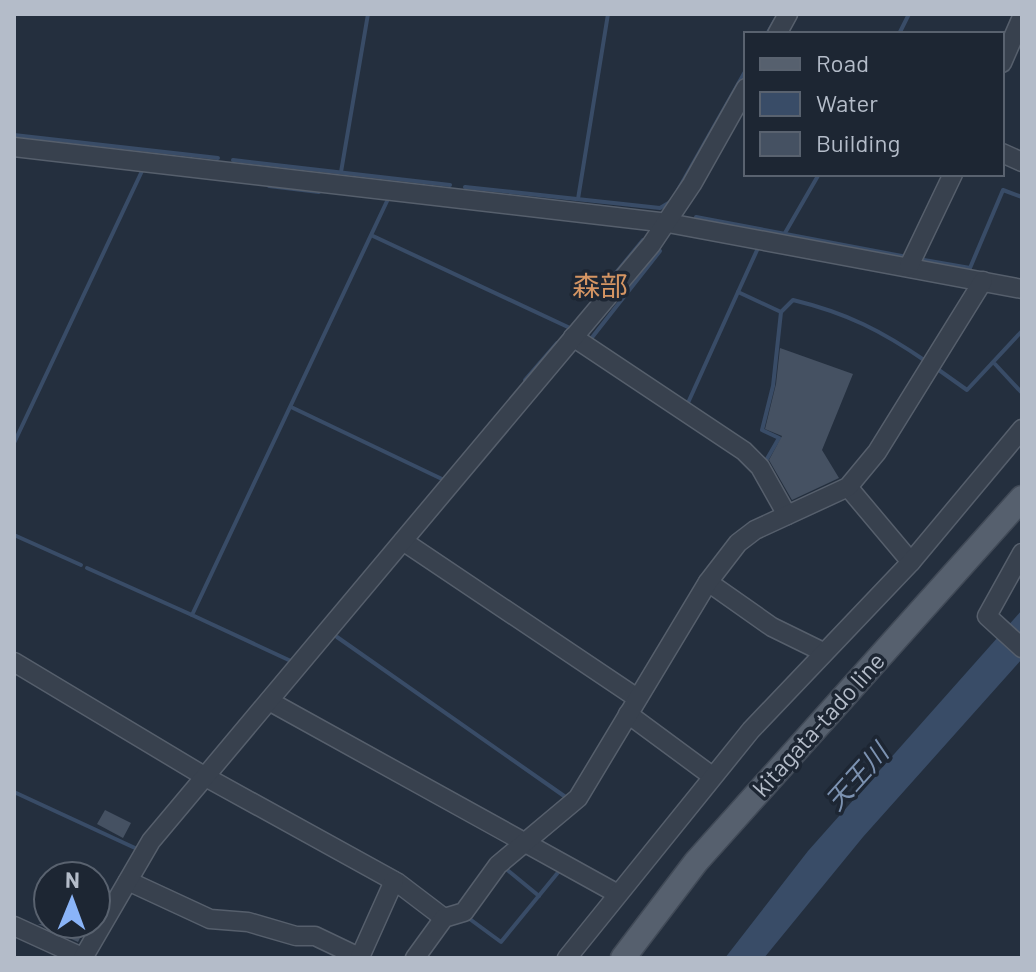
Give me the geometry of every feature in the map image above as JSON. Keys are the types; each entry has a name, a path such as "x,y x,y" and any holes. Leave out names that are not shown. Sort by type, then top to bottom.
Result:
{"main road":[{"name":"kitagata-tado line","path":"623,958 696,862 1022,498"}],"street":[{"path":"778,32 788,14"},
{"path":"1004,58 1022,17"},
{"path":"14,926 84,958 151,841 668,223 744,91"},
{"path":"17,154 668,223 1022,289"},
{"path":"909,266 952,176"},
{"path":"417,958 444,918 464,912 498,865 578,798 708,582 738,543 755,530 848,487 877,452 983,281"},
{"path":"573,337 744,451 760,467 787,515"},
{"path":"567,958 712,776 823,652 911,562 1022,429"},
{"path":"848,487 911,562"},
{"path":"403,541 633,706 712,776"},
{"path":"1022,553 987,616 1022,648"},
{"path":"708,582 772,627 823,652"},
{"path":"14,662 204,776 394,881 444,918"},
{"path":"269,701 616,893"},
{"path":"128,881 210,919 248,922 296,936 315,936 355,957 394,881"}],"water":[{"path":"1022,610 1022,659 863,837 764,958 725,958 808,851"}],"building":[{"path":"780,348 853,374 822,450 839,478 792,500 769,460 782,436 765,429 776,384"},
{"path":"105,810 131,823 123,838 97,824"}],"waterway":[{"path":"341,172 368,14"},
{"path":"578,199 608,14"},
{"path":"900,32 909,14"},
{"path":"768,32 775,20"},
{"path":"678,190 744,74"},
{"path":"14,135 218,158"},
{"path":"233,160 450,185"},
{"path":"14,443 142,171"},
{"path":"785,233 818,176"},
{"path":"269,186 319,192"},
{"path":"465,187 660,208 672,201"},
{"path":"924,260 970,268 1003,190 1022,197"},
{"path":"293,662 192,615 388,199"},
{"path":"696,217 907,257"},
{"path":"373,236 570,328"},
{"path":"596,297 643,240"},
{"path":"590,340 660,251 658,248"},
{"path":"738,292 758,248"},
{"path":"687,405 738,292 781,312 793,300 847,317 879,332 927,362"},
{"path":"764,464 779,438 762,430 773,386 781,312"},
{"path":"936,368 967,390 1022,331"},
{"path":"525,380 557,343"},
{"path":"995,364 1022,393"},
{"path":"291,407 444,480"},
{"path":"14,535 81,565"},
{"path":"87,568 192,615"},
{"path":"337,637 567,798"},
{"path":"14,792 135,848"},
{"path":"505,868 539,896"},
{"path":"467,917 501,942 560,870"}],"district":[{"name":"森部","path":"600,286"}],"water label":[{"name":"天王川","path":"857,777"}]}
